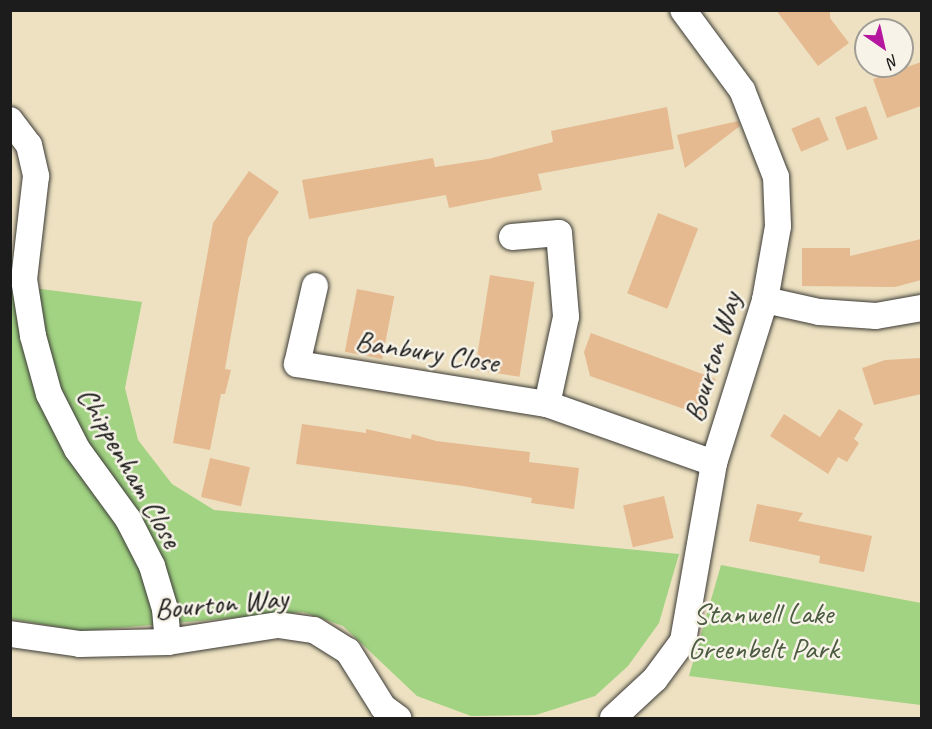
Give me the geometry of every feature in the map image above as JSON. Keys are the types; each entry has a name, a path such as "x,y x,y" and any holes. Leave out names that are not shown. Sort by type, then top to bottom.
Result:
{"street":[{"name":"Bourton Way","path":"613,718 655,680 683,641 714,463 765,300 778,226 776,177 742,90 692,14"},
{"name":"Chippenham Close","path":"10,120 30,145 36,176 24,279 33,336 49,394 77,449 128,519 152,566 165,609 168,642"},
{"path":"512,237 559,233 566,317 547,404"},
{"name":"Banbury Close","path":"315,286 297,364 547,404 714,463"},
{"path":"765,300 819,312 876,316 921,308"},
{"name":"Bourton Way","path":"10,634 80,644 168,642 278,625 314,630 348,651 383,707 398,718"}],"green space":[{"path":"10,285 142,302 125,388 138,440 172,484 214,510 679,554 659,623 628,666 595,696 536,715 471,716 417,696 343,626 303,612 82,631 11,619"},
{"name":"Stanwell Lake Greenbelt Park","path":"721,565 921,603 921,705 689,676"}],"building":[{"path":"776,10 830,10 830,18 849,43 818,66"},
{"path":"921,62 921,106 887,118 873,79 914,78 914,64"},
{"path":"866,106 878,139 847,150 835,117"},
{"path":"667,107 674,149 538,174 542,190 449,208 446,195 309,219 302,180 433,158 435,167 488,159 553,142 551,131"},
{"path":"819,117 829,140 801,152 791,129"},
{"path":"738,121 740,126 685,168 677,135"},
{"path":"249,171 279,192 248,238 225,369 231,370 225,394 221,394 210,450 173,443 213,223"},
{"path":"658,213 698,228 667,309 627,293"},
{"path":"921,239 921,280 895,287 802,286 802,248 850,248 850,256"},
{"path":"490,275 534,282 519,377 475,370"},
{"path":"357,289 394,296 382,359 345,352"},
{"path":"591,333 716,379 701,415 590,376 584,352"},
{"path":"921,358 921,394 874,405 862,368 885,360"},
{"path":"839,409 863,424 854,439 859,443 847,462 838,457 828,474 770,436 784,414 820,437"},
{"path":"302,424 366,433 366,429 411,439 412,434 436,441 530,452 529,462 579,468 574,509 531,503 532,498 463,486 296,464"},
{"path":"210,458 250,467 241,506 201,497"},
{"path":"664,496 674,538 633,547 623,505"},
{"path":"757,504 803,513 798,521 872,536 864,572 819,563 820,556 749,541"}]}
